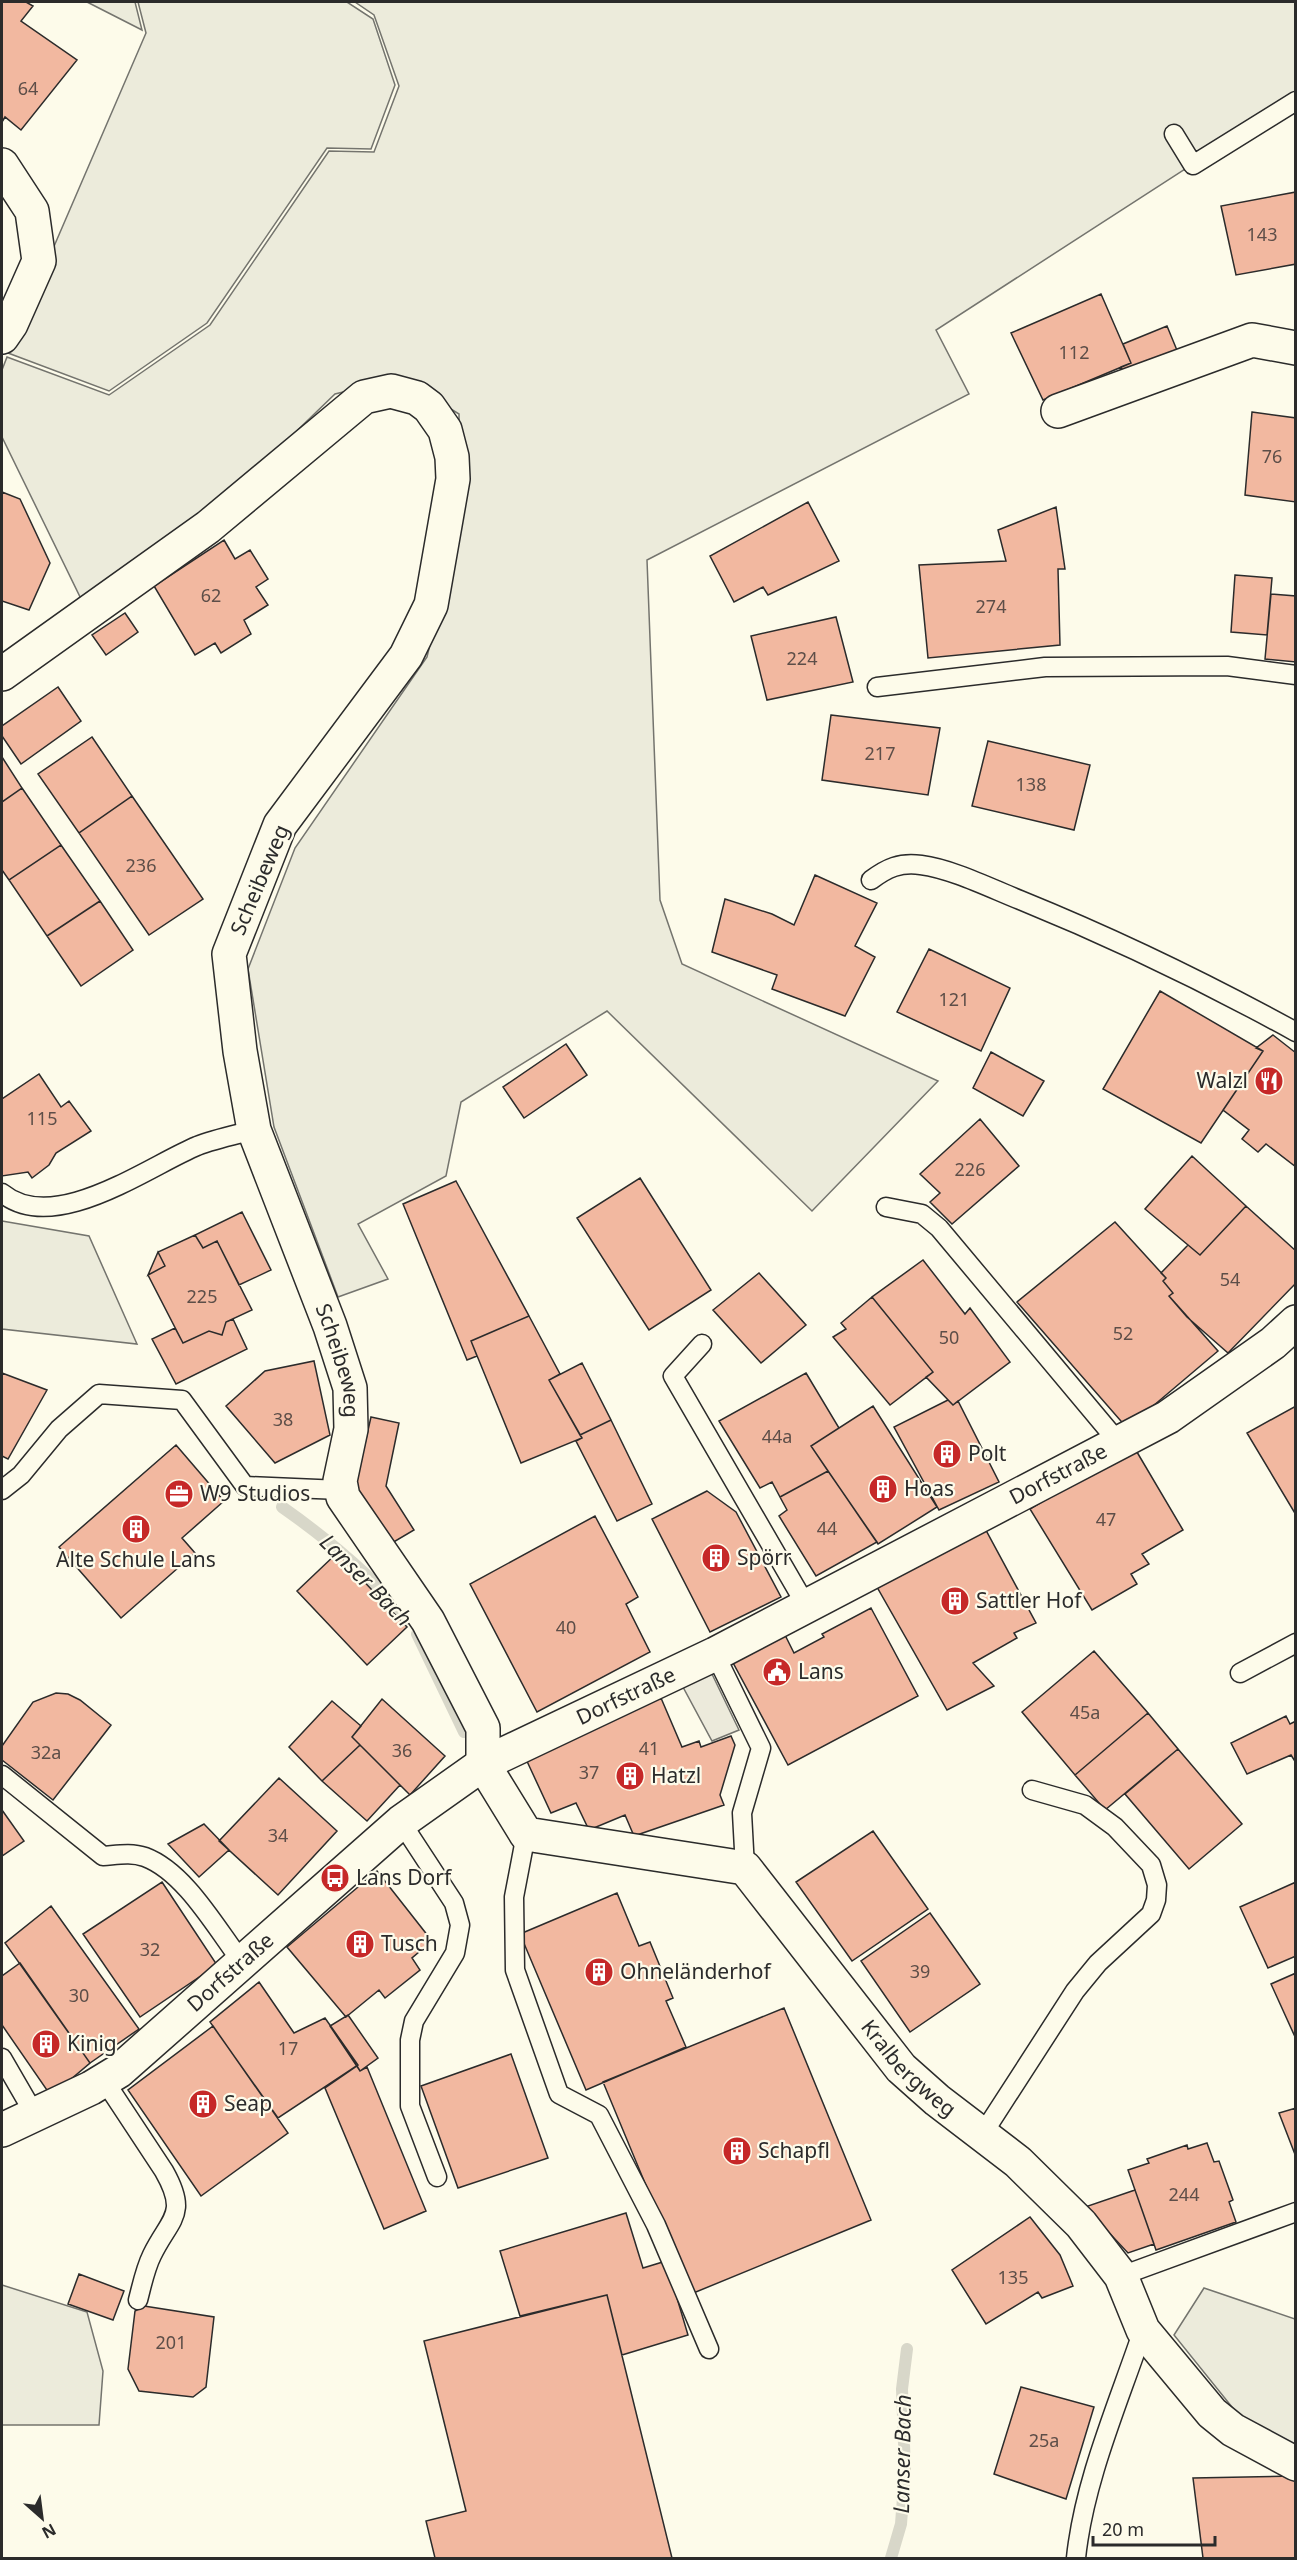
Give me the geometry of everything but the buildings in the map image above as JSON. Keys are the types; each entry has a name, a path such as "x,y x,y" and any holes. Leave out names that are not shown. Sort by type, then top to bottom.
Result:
{"street":[{"path":"2,165 32,211 39,261 11,324 2,337"},
{"path":"1058,411 1252,340 1296,348"},
{"name":"Scheibeweg","path":"2,674 208,527 364,397 379,391 403,393 417,398 438,417 445,430 452,457 453,479 431,605 406,656 280,825 229,954 240,1051 254,1130 330,1326 350,1388 351,1429 340,1481 341,1490"},
{"name":"Dorfstraße","path":"2,2130 119,2071 401,1822 483,1764 715,1654 1168,1417 1273,1343 1296,1322"},
{"path":"341,1490 343,1497 423,1614 483,1728 483,1764 526,1834 745,1868"},
{"name":"Kralbergweg","path":"745,1868 901,2068 924,2090 1018,2162 1061,2202 1121,2276 1143,2330 1222,2422 1296,2464"}],"lane":[{"path":"1174,134 1193,165 1296,101"},
{"path":"878,687 1046,667 1227,666 1296,675"},
{"path":"871,880 888,867 902,864 922,865 966,879 1103,933 1193,976 1296,1032"},
{"path":"2,1193 15,1202 39,1206 75,1202 117,1188 198,1145 254,1130"},
{"path":"886,1207 903,1208 922,1214 939,1228 1119,1443"},
{"path":"702,1344 673,1376 807,1606"},
{"path":"2,1490 21,1475 59,1429 99,1394 182,1400 245,1486 341,1490"},
{"path":"1240,1673 1296,1642"},
{"path":"715,1654 761,1748 742,1814 745,1868"},
{"path":"2,1775 103,1856 129,1854 144,1857 173,1874 242,1962"},
{"path":"982,2135 1075,1991 1098,1963 1151,1914 1156,1900 1157,1885 1151,1865 1115,1827 1085,1805 1032,1790"},
{"path":"401,1822 454,1903 460,1925 455,1953 414,2021 410,2040 410,2106 437,2177"},
{"path":"526,1834 514,1897 515,1970 559,2094 599,2115 656,2225 709,2349"},
{"path":"2,2058 35,2115"},
{"path":"104,2080 164,2171 172,2186 176,2202 175,2218 151,2257 138,2300"},
{"path":"1121,2276 1296,2212"},
{"path":"1076,2559 1078,2533 1101,2454 1143,2330"}],"shaded area":[{"path":"87,2 135,2 142,30"},
{"path":"138,2 347,2 373,19 395,85 371,149 327,148 207,323 109,391 8,353 146,33"},
{"path":"355,2 1295,2 1295,98 936,330 969,394 647,560 660,900 682,964 938,1081 812,1211 607,1011 461,1102 446,1176 358,1224 388,1279 338,1297 274,1127 248,969 295,848 427,657 460,521 459,414 401,378 335,394 244,482 85,607 2,437 2,370 7,357 109,395 210,325 329,151 374,152 399,86 374,15"},
{"path":"2,1221 89,1236 137,1344 2,1329"},
{"path":"711,1672 739,1730 712,1741 683,1687"},
{"path":"2,2285 87,2312 103,2371 99,2425 2,2425"},
{"path":"1204,2288 1295,2319 1295,2457 1240,2417 1174,2335"}],"waterway":[{"name":"Lanser Bach","path":"282,1507 349,1559 409,1619"},
{"name":"Lanser Bach","path":"417,1634 464,1732"},
{"name":"Lanser Bach","path":"891,2558 901,2524 905,2471 902,2389 907,2349"}],"place":[{"name":"Walzl","path":"1269,1081"},
{"name":"Polt","path":"947,1454"},
{"name":"Hoas","path":"883,1489"},
{"name":"W9 Studios","path":"179,1494"},
{"name":"Alte Schule Lans","path":"136,1529"},
{"name":"Spörr","path":"716,1558"},
{"name":"Sattler Hof","path":"955,1601"},
{"name":"Lans","path":"777,1672"},
{"name":"Hatzl","path":"630,1776"},
{"name":"Lans Dorf","path":"335,1878"},
{"name":"Tusch","path":"360,1944"},
{"name":"Ohneländerhof","path":"599,1972"},
{"name":"Kinig","path":"46,2044"},
{"name":"Seap","path":"203,2104"},
{"name":"Schapfl","path":"737,2151"}]}
